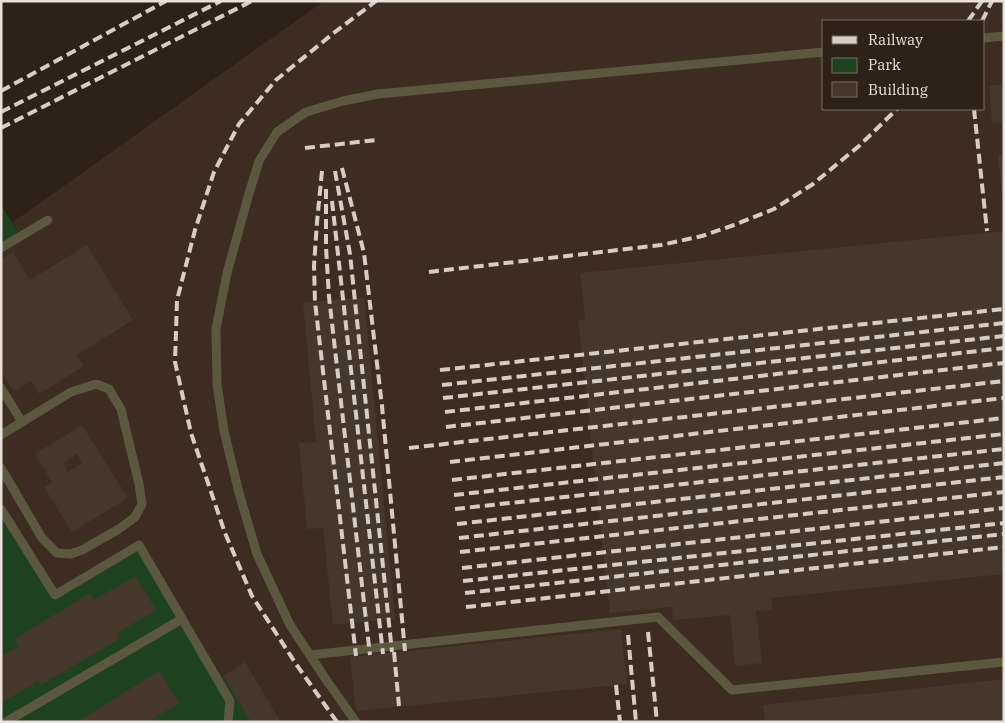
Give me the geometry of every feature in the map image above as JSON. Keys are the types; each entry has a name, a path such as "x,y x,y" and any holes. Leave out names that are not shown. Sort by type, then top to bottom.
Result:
{"lane":[{"path":"985,38 1004,36"},
{"path":"356,722 290,625 257,554 239,493 224,431 218,384 216,329 227,273 259,161 277,132 306,112 343,101 378,94 822,52"},
{"path":"1,248 48,220"},
{"path":"1,435 71,392 96,384 109,389 122,409 142,504 135,517 119,529 82,550 71,554 57,552 42,538 1,468"},
{"path":"1,388 22,422"},
{"path":"1,509 54,595 139,546 230,701 228,722"},
{"path":"310,655 658,617 732,690 1004,662"},
{"path":"6,722 182,619"}],"shaded area":[{"path":"324,1 1004,1 1004,722 1,722 1,248 21,236 13,222"}],"green space":[{"path":"1,205 21,236 1,248"},
{"path":"1,509 55,595 139,545 217,679 223,676 251,722 1,722"}],"building":[{"path":"1004,84 1004,122 992,123 989,86"},
{"path":"1004,154 1004,197 1002,197 998,155"},
{"path":"1004,231 1004,574 772,598 772,610 756,611 762,663 735,666 730,615 673,620 672,607 610,613 578,320 585,319 580,273"},
{"path":"87,245 133,320 77,355 84,366 39,394 31,381 14,392 1,371 1,259 13,252 30,280"},
{"path":"364,297 395,619 333,625 323,528 307,529 299,443 316,442 303,303"},
{"path":"82,425 128,498 72,532 44,487 52,482 35,454","holes":["77,454 82,463 68,472 63,463"]},
{"path":"135,576 156,610 116,634 119,639 41,685 38,681 1,703 1,657 19,646 14,639 90,593 94,600"},
{"path":"621,629 627,684 356,711 350,657"},
{"path":"245,662 281,722 251,722 223,676"},
{"path":"159,671 179,703 148,722 77,722"},
{"path":"1004,679 1004,722 765,722 763,705"}],"railway":[{"path":"1,91 166,1"},
{"path":"1,112 221,1"},
{"path":"1,128 252,1"},
{"path":"337,722 296,664 252,596 225,533 191,433 175,362 177,300 195,230 214,172 239,124 276,80 376,1"},
{"path":"969,20 982,1"},
{"path":"982,20 992,1"},
{"path":"429,272 661,245 702,236 734,225 774,209 813,184 859,146 896,110"},
{"path":"974,110 987,231"},
{"path":"305,148 376,140"},
{"path":"342,168 364,253 382,406 405,651"},
{"path":"322,171 314,266 315,302 356,656"},
{"path":"335,171 350,254 392,652"},
{"path":"326,189 326,247 329,297 370,655"},
{"path":"332,201 383,654"},
{"path":"440,370 1004,309"},
{"path":"442,385 1004,323"},
{"path":"443,398 1004,336"},
{"path":"445,412 1004,348"},
{"path":"446,427 1004,363"},
{"path":"409,448 1004,381"},
{"path":"450,462 1004,398"},
{"path":"452,480 1004,418"},
{"path":"454,495 1004,434"},
{"path":"455,509 1004,449"},
{"path":"457,524 1004,463"},
{"path":"459,538 1004,477"},
{"path":"460,552 1004,492"},
{"path":"462,568 1004,508"},
{"path":"463,581 1004,523"},
{"path":"465,593 1004,534"},
{"path":"466,607 1004,547"},
{"path":"648,632 657,722"},
{"path":"628,635 636,722"},
{"path":"394,652 399,706"},
{"path":"616,685 620,722"}]}
